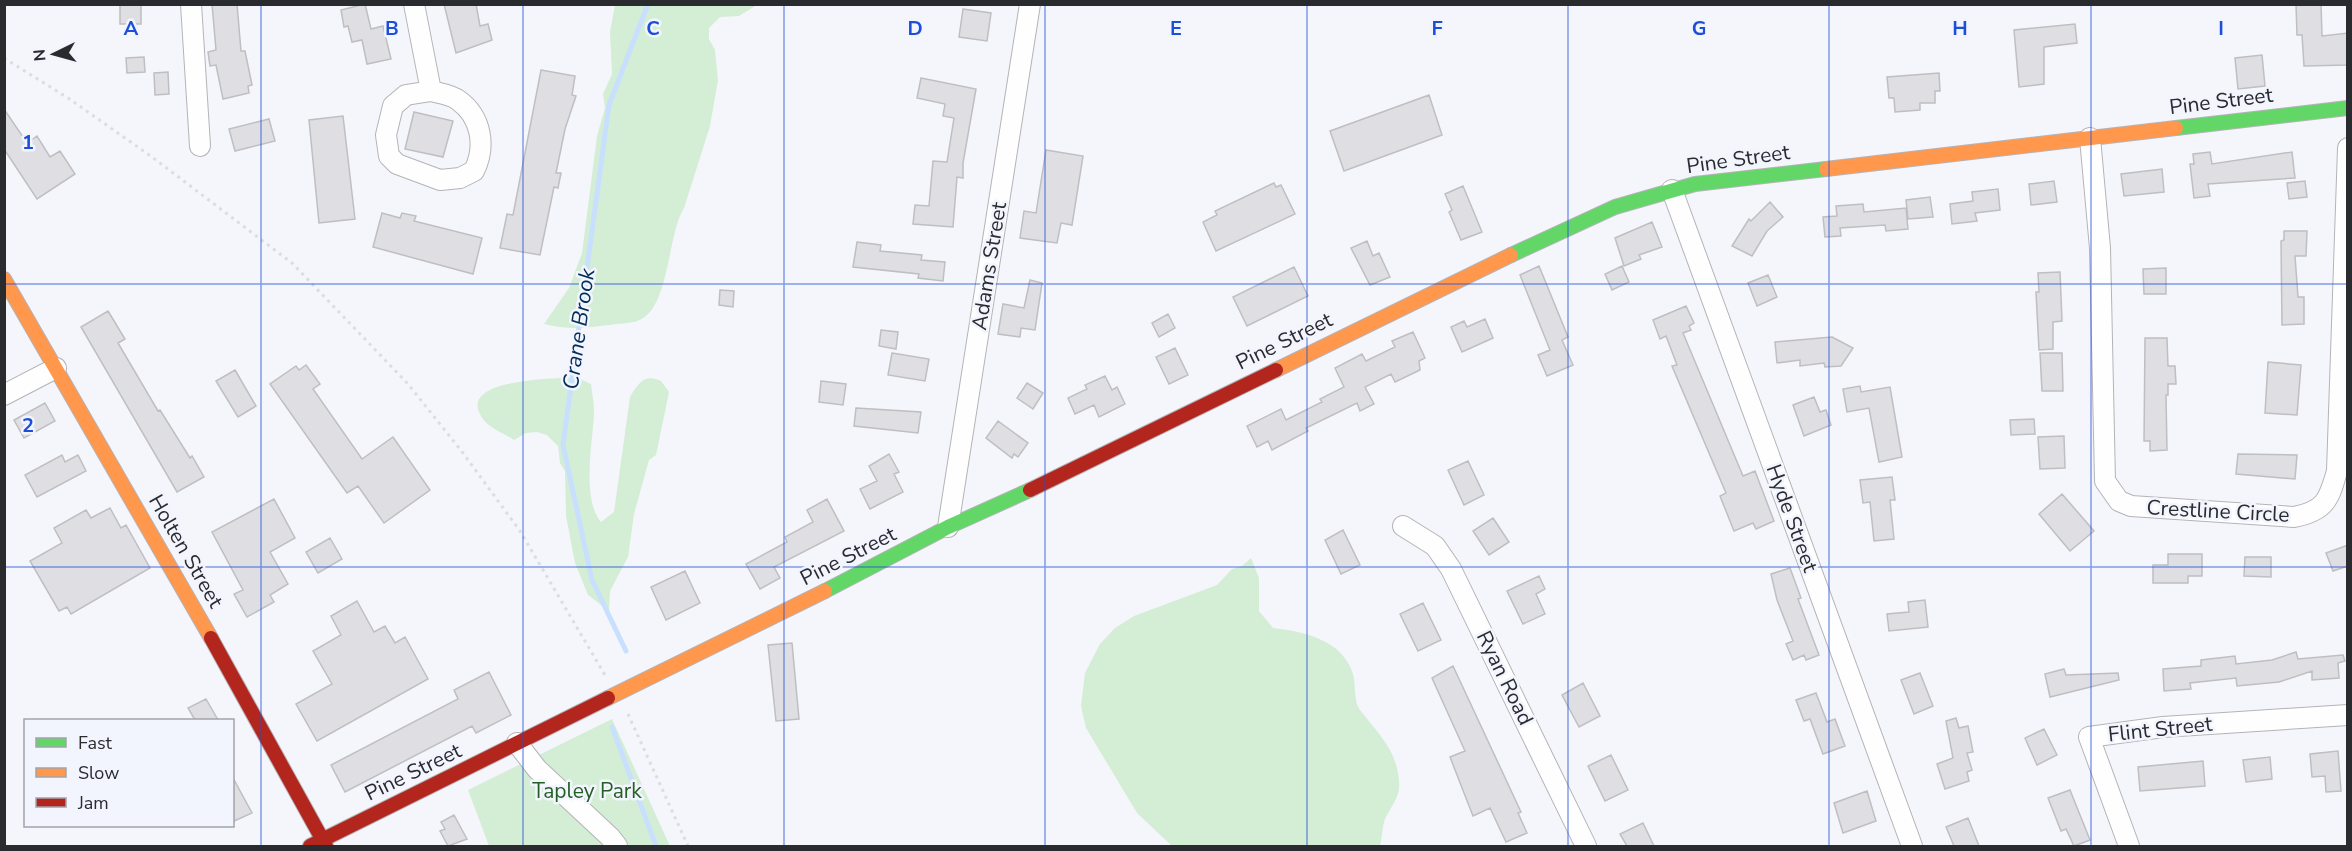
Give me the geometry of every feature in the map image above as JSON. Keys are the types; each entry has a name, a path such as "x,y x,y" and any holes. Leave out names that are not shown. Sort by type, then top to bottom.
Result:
{"street":[{"path":"191,4 200,146"},
{"path":"414,4 431,91"},
{"name":"Adams Street","path":"948,527 1030,4"},
{"path":"431,91 458,99 476,121 482,151 474,171 460,178 440,180 428,177 397,164 389,156 386,135 393,106 406,95 431,91"},
{"name":"Pine Street","path":"320,844 517,743 872,568 948,527 1004,503 1569,227 1615,207 1695,184 2348,108"},
{"name":"Crestline Circle","path":"2090,138 2100,248 2105,481 2119,501 2131,507 2294,517 2310,514 2325,504 2337,471 2348,148"},
{"name":"Hyde Street","path":"1672,190 1912,846"},
{"name":"Holten Street","path":"4,279 234,678 320,844"},
{"path":"4,395 56,368"},
{"name":"Ryan Road","path":"1403,526 1435,546 1451,569 1586,846"},
{"name":"Flint Street","path":"2129,846 2089,737 2152,728 2348,715"},
{"path":"517,743 537,769 617,846"}],"path":[{"path":"4,58 68,98 152,157 300,272 408,384 463,453 520,531 632,722 688,846"}],"green space":[{"path":"615,5 757,5 739,16 720,17 709,28 709,39 715,50 718,80 710,126 684,208 678,220 662,288 656,303 648,314 634,322 585,328 552,326 544,324 569,288 582,253 597,136 605,108 603,94 612,74 610,32"},
{"path":"576,377 591,384 594,412 590,469 591,499 601,522 614,512 630,397 642,381 650,378 661,381 669,392 656,455 649,460 634,514 628,557 610,591 609,611 588,595 575,563 566,516 565,471 560,463 558,446 547,435 537,432 526,433 514,440 486,422 478,406 482,395 494,388 530,380"},
{"path":"1251,558 1259,578 1259,611 1273,628 1320,639 1340,653 1348,662 1353,674 1360,710 1390,751 1397,770 1399,787 1395,801 1385,819 1380,846 1172,846 1137,813 1086,728 1081,706 1085,673 1100,644 1115,628 1134,616 1217,585 1232,569 1242,566"},
{"name":"Tapley Park","path":"612,719 670,846 489,846 468,790"}],"building":[{"path":"120,4 141,4 141,24 120,24"},
{"path":"212,4 237,4 241,51 245,51 252,85 248,86 249,93 223,99 216,65 210,66 208,52 216,50"},
{"path":"365,4 371,29 383,26 391,59 367,64 362,40 352,42 348,26 344,27 341,10"},
{"path":"444,4 476,4 480,26 488,24 492,40 456,53"},
{"path":"2321,4 2322,36 2348,33 2348,65 2304,66 2302,35 2297,35 2296,5"},
{"path":"963,9 991,13 987,41 959,37"},
{"path":"2075,24 2077,43 2044,47 2044,84 2019,87 2014,30"},
{"path":"2262,55 2265,86 2238,89 2235,58"},
{"path":"144,57 145,72 127,73 126,58"},
{"path":"541,70 575,76 572,95 576,96 565,129 556,173 561,173 558,188 554,187 540,255 500,248 507,214 513,215"},
{"path":"168,72 169,94 155,95 154,73"},
{"path":"1939,73 1940,91 1935,91 1935,103 1920,103 1920,110 1895,112 1894,98 1889,98 1887,77"},
{"path":"921,78 976,89 963,163 963,178 957,177 953,227 913,224 915,205 929,206 933,161 947,162 954,118 943,116 945,104 917,98"},
{"path":"1429,95 1442,135 1344,171 1330,131"},
{"path":"4,109 27,143 37,136 50,157 60,151 75,174 37,199 4,149"},
{"path":"414,112 453,121 443,157 405,149"},
{"path":"343,116 355,219 319,223 309,120"},
{"path":"269,119 275,141 235,151 229,129"},
{"path":"1046,150 1083,156 1072,225 1061,223 1057,243 1020,238 1024,211 1036,213"},
{"path":"2210,152 2212,164 2292,152 2295,178 2208,184 2210,196 2194,198 2190,164 2194,164 2193,154"},
{"path":"2162,169 2164,192 2124,196 2121,174"},
{"path":"2054,181 2057,202 2031,205 2029,184"},
{"path":"2305,181 2307,197 2289,199 2287,183"},
{"path":"1274,183 1276,187 1281,185 1295,214 1216,251 1203,222 1217,215 1215,211"},
{"path":"1463,186 1482,232 1461,240 1449,212 1452,210 1445,194"},
{"path":"1998,189 2000,210 1975,213 1977,221 1952,224 1950,204 1973,201 1972,192"},
{"path":"1930,197 1933,217 1908,219 1906,200"},
{"path":"1770,202 1783,217 1767,231 1752,256 1732,246 1749,219 1751,221"},
{"path":"1863,204 1864,212 1906,208 1908,229 1886,231 1885,225 1840,228 1841,236 1825,237 1823,217 1837,216 1836,206"},
{"path":"382,213 400,218 402,213 416,216 414,221 482,238 473,274 373,247"},
{"path":"1652,222 1662,247 1639,255 1641,259 1624,266 1615,238"},
{"path":"2284,231 2307,231 2306,256 2295,256 2298,297 2304,297 2304,324 2282,325 2281,241 2284,240"},
{"path":"1367,241 1373,256 1379,253 1390,277 1370,285 1351,248"},
{"path":"857,242 881,245 880,251 922,255 921,260 945,262 943,281 918,278 919,274 853,267"},
{"path":"1539,266 1568,337 1562,340 1573,365 1547,376 1538,355 1550,350 1520,275"},
{"path":"1622,266 1629,282 1612,290 1605,274"},
{"path":"1294,267 1308,296 1247,326 1233,297"},
{"path":"2166,268 2166,294 2144,294 2143,269"},
{"path":"2060,272 2062,321 2053,322 2053,349 2039,350 2036,292 2039,292 2038,273"},
{"path":"1768,275 1777,297 1757,306 1748,283"},
{"path":"1030,280 1042,283 1035,330 1021,328 1020,337 998,334 1003,304 1024,308"},
{"path":"720,290 734,291 733,307 719,305"},
{"path":"1686,306 1694,323 1689,326 1691,330 1683,333 1743,476 1755,471 1774,521 1756,529 1753,523 1734,531 1720,496 1726,493 1672,366 1677,365 1666,336 1660,339 1653,320"},
{"path":"108,311 125,339 118,343 158,411 160,410 204,477 177,492 81,327"},
{"path":"1168,314 1175,328 1159,337 1152,323"},
{"path":"1485,319 1493,338 1462,352 1451,327 1464,321 1467,327"},
{"path":"881,330 898,332 896,349 879,346"},
{"path":"1413,332 1425,358 1419,361 1420,370 1395,382 1391,374 1365,387 1374,404 1360,411 1357,403 1306,428 1308,431 1272,450 1268,441 1257,447 1247,426 1281,409 1286,420 1322,402 1320,399 1344,387 1335,368 1362,354 1366,361 1395,347 1392,341"},
{"path":"1832,337 1853,348 1841,366 1825,367 1824,363 1800,366 1800,360 1777,363 1775,342"},
{"path":"2145,338 2167,338 2168,366 2175,366 2176,384 2168,384 2168,395 2166,395 2167,450 2150,451 2150,441 2144,441"},
{"path":"1175,348 1188,375 1169,384 1156,357"},
{"path":"892,353 929,359 925,381 888,375"},
{"path":"2040,353 2062,353 2063,391 2042,391"},
{"path":"2268,362 2301,365 2297,415 2265,413"},
{"path":"306,365 320,384 313,389 362,459 393,437 430,490 384,523 358,486 347,493 270,384 296,366 299,370"},
{"path":"235,370 256,406 238,417 216,381"},
{"path":"1105,376 1112,390 1117,387 1125,404 1099,417 1094,405 1075,414 1068,398 1087,389 1085,385"},
{"path":"821,381 846,384 843,405 819,402"},
{"path":"1027,383 1043,393 1033,409 1017,398"},
{"path":"1860,386 1861,392 1890,387 1902,457 1879,462 1869,408 1847,412 1843,389"},
{"path":"1814,397 1820,412 1826,410 1831,425 1804,436 1793,405"},
{"path":"45,403 55,421 24,438 14,420"},
{"path":"856,408 921,412 918,433 854,426"},
{"path":"2034,419 2035,434 2011,435 2010,420"},
{"path":"998,421 1028,443 1018,457 1014,454 1012,458 986,438"},
{"path":"2064,436 2065,468 2040,469 2038,437"},
{"path":"889,454 899,472 894,474 903,492 870,509 860,489 877,481 869,466"},
{"path":"2238,454 2297,455 2295,479 2236,474"},
{"path":"62,455 65,462 78,455 86,471 37,497 25,475"},
{"path":"1468,461 1484,495 1464,505 1448,470"},
{"path":"1892,477 1895,500 1890,500 1894,539 1874,541 1870,502 1863,503 1860,480"},
{"path":"2062,494 2094,531 2070,551 2039,514"},
{"path":"274,499 295,538 270,552 288,584 270,595 274,602 247,617 234,594 243,590 212,532"},
{"path":"827,499 844,531 774,567 780,578 760,589 746,564 787,542 785,537 813,522 807,510"},
{"path":"110,508 121,528 126,525 150,568 71,614 67,607 59,611 30,561 62,543 54,528 86,510 91,518"},
{"path":"1493,518 1509,542 1489,555 1473,531"},
{"path":"1343,530 1360,565 1341,574 1325,540"},
{"path":"330,538 342,559 318,573 306,552"},
{"path":"2348,545 2348,566 2333,571 2326,553"},
{"path":"2168,554 2202,554 2202,576 2188,576 2188,583 2153,583 2153,565 2168,565"},
{"path":"2245,557 2271,557 2271,577 2244,576"},
{"path":"1790,568 1801,598 1798,599 1819,655 1806,660 1804,655 1793,660 1786,644 1793,641 1777,600 1771,574"},
{"path":"685,571 700,603 666,620 651,587"},
{"path":"1539,576 1545,589 1536,594 1545,614 1523,624 1507,591"},
{"path":"1925,600 1928,627 1889,631 1887,614 1909,612 1908,602"},
{"path":"357,601 374,632 385,626 395,643 405,637 428,679 317,741 296,704 332,684 313,651 341,635 331,616"},
{"path":"1423,603 1441,640 1418,651 1400,614"},
{"path":"792,643 799,719 776,721 768,645"},
{"path":"2296,652 2298,659 2343,655 2345,661 2338,663 2339,678 2312,680 2312,671 2279,682 2237,686 2236,678 2190,683 2191,689 2164,691 2163,669 2201,666 2201,660 2235,656 2236,664 2272,660"},
{"path":"1453,666 1521,812 1518,813 1527,833 1506,842 1490,808 1473,816 1450,757 1465,751 1432,678"},
{"path":"2064,669 2066,675 2118,673 2119,680 2050,697 2045,674"},
{"path":"489,672 511,715 476,733 472,726 345,792 331,765 458,699 454,690"},
{"path":"1920,673 1933,706 1914,714 1901,680"},
{"path":"1583,683 1600,716 1579,727 1562,695"},
{"path":"1816,693 1827,722 1835,719 1845,746 1823,754 1810,719 1804,721 1796,700"},
{"path":"206,699 217,719 194,719 188,708"},
{"path":"1956,718 1959,728 1968,726 1973,752 1967,753 1972,770 1967,772 1969,781 1945,789 1937,764 1953,758 1946,721"},
{"path":"2044,729 2057,755 2037,765 2025,738"},
{"path":"2338,751 2341,791 2326,792 2325,776 2312,777 2310,754"},
{"path":"1611,755 1628,790 1605,801 1588,766"},
{"path":"2270,757 2272,779 2246,782 2243,760"},
{"path":"2203,761 2205,786 2140,791 2138,767"},
{"path":"234,780 252,813 234,821"},
{"path":"2070,790 2090,840 2074,846 2066,829 2061,831 2048,798"},
{"path":"1867,791 1876,821 1843,833 1834,803"},
{"path":"454,815 467,839 448,846 440,831 445,829 441,822"},
{"path":"1968,818 1979,846 1954,846 1946,827"},
{"path":"1643,823 1654,846 1627,846 1620,834"}],"waterway":[{"name":"Crane Brook","path":"626,651 592,580 563,445 609,105 648,4"},
{"name":"Crane Brook","path":"612,727 656,846"}],"traffic: fast":[{"path":"2176,128 2348,108"},
{"path":"1511,255 1615,207 1695,184 1826,169"},
{"path":"825,591 948,527 1030,490"}],"traffic: slow":[{"path":"1826,169 2176,128"},
{"path":"1276,370 1511,255"},
{"path":"4,279 211,638"},
{"path":"608,698 825,591"}],"traffic: jam":[{"path":"1030,490 1276,370"},
{"path":"211,638 326,846"},
{"path":"310,846 608,698"}]}
